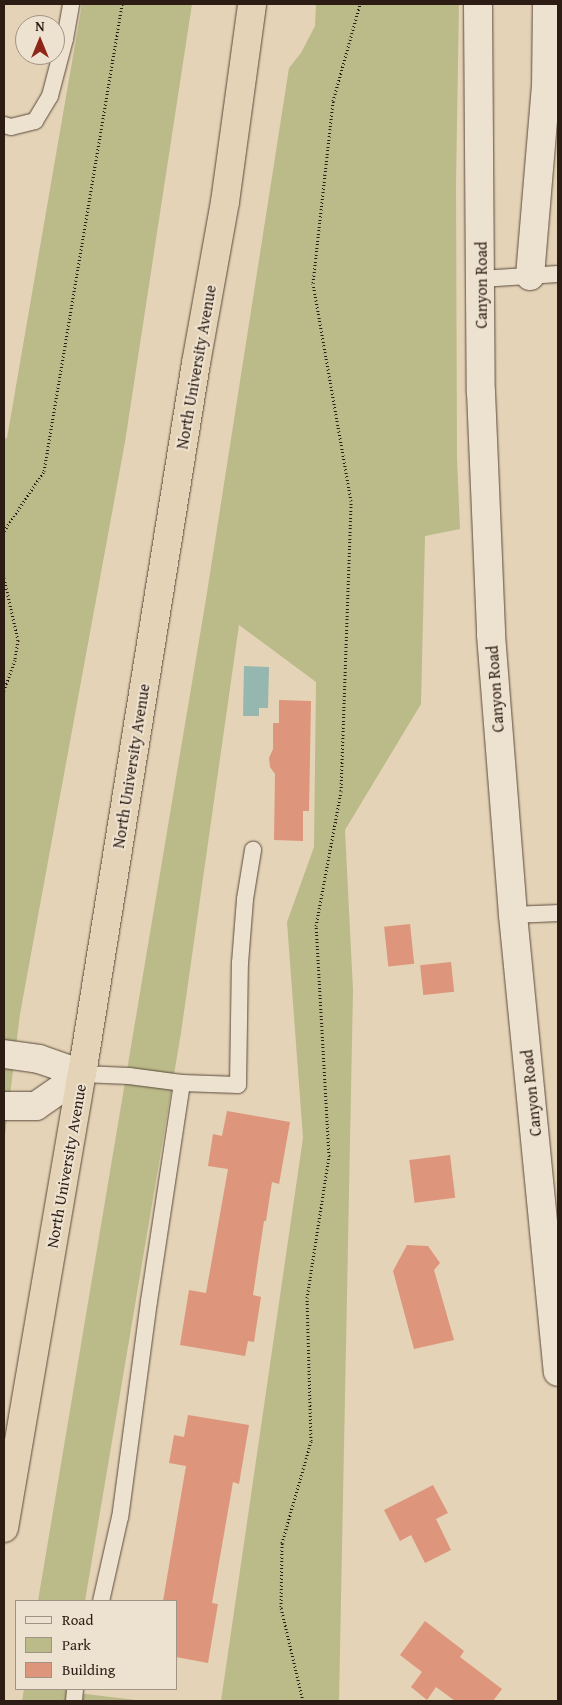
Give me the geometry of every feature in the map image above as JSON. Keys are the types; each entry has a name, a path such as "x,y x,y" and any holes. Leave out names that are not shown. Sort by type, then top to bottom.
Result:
{"highway":[{"name":"North University Avenue","path":"4,1528 82,1074 196,363 225,202 252,4"}],"main road":[{"name":"Canyon Road","path":"478,4 485,514 496,710 513,916 549,1190 558,1372"},
{"path":"530,276 552,65 547,4"},
{"path":"4,1054 38,1059 82,1074"},
{"path":"4,1106 36,1106 82,1074"}],"lane":[{"path":"4,125 11,127 35,121 50,96 65,39 71,4"},
{"path":"481,280 558,274"},
{"path":"82,1074 129,1076 182,1083 238,1086 240,964 245,899 253,850"},
{"path":"513,916 558,914"},
{"path":"100,1600 120,1517 149,1301 182,1083"}],"path":[{"path":"4,531 44,471 122,4"},
{"path":"302,1701 281,1607 282,1542 311,1441 307,1298 329,1156 316,926 341,791 351,501 313,283 333,101 360,4"},
{"path":"4,578 18,650 4,690"}],"green space":[{"path":"82,4 192,4 125,442 20,1014 4,1144 4,439 7,438"},
{"path":"316,4 459,4 456,183 457,458 460,529 425,536 421,704 345,830 353,990 339,1701 221,1701 303,1138 287,922 314,847 316,682 239,625 181,1033 85,1600 38,1600 206,599 289,68 301,53 315,26"},
{"path":"24,1690 70,1690 69,1692 144,1701 22,1701"}],"water":[{"path":"244,666 269,667 268,708 259,708 259,716 243,716"}],"building":[{"path":"279,700 311,701 309,811 303,811 303,841 274,840 275,774 270,767 269,758 273,749 273,723 279,723"},
{"path":"410,924 414,964 388,966 384,927"},
{"path":"451,962 454,992 423,995 420,965"},
{"path":"227,1111 290,1122 279,1184 272,1182 266,1221 264,1221 253,1295 261,1297 254,1342 248,1341 245,1356 180,1345 189,1290 206,1293 228,1169 208,1166 213,1134 222,1136"},
{"path":"450,1155 455,1198 415,1203 409,1160"},
{"path":"407,1245 428,1246 440,1263 434,1270 454,1340 414,1349 393,1271"},
{"path":"188,1415 249,1425 239,1484 233,1482 212,1603 218,1604 208,1663 178,1657 178,1600 163,1600 186,1466 169,1463 174,1435 184,1437"},
{"path":"433,1485 448,1513 436,1519 451,1550 425,1563 411,1535 400,1541 384,1510"},
{"path":"425,1621 464,1651 460,1657 502,1689 493,1701 455,1701 436,1687 427,1700 411,1687 422,1672 400,1655"}]}
